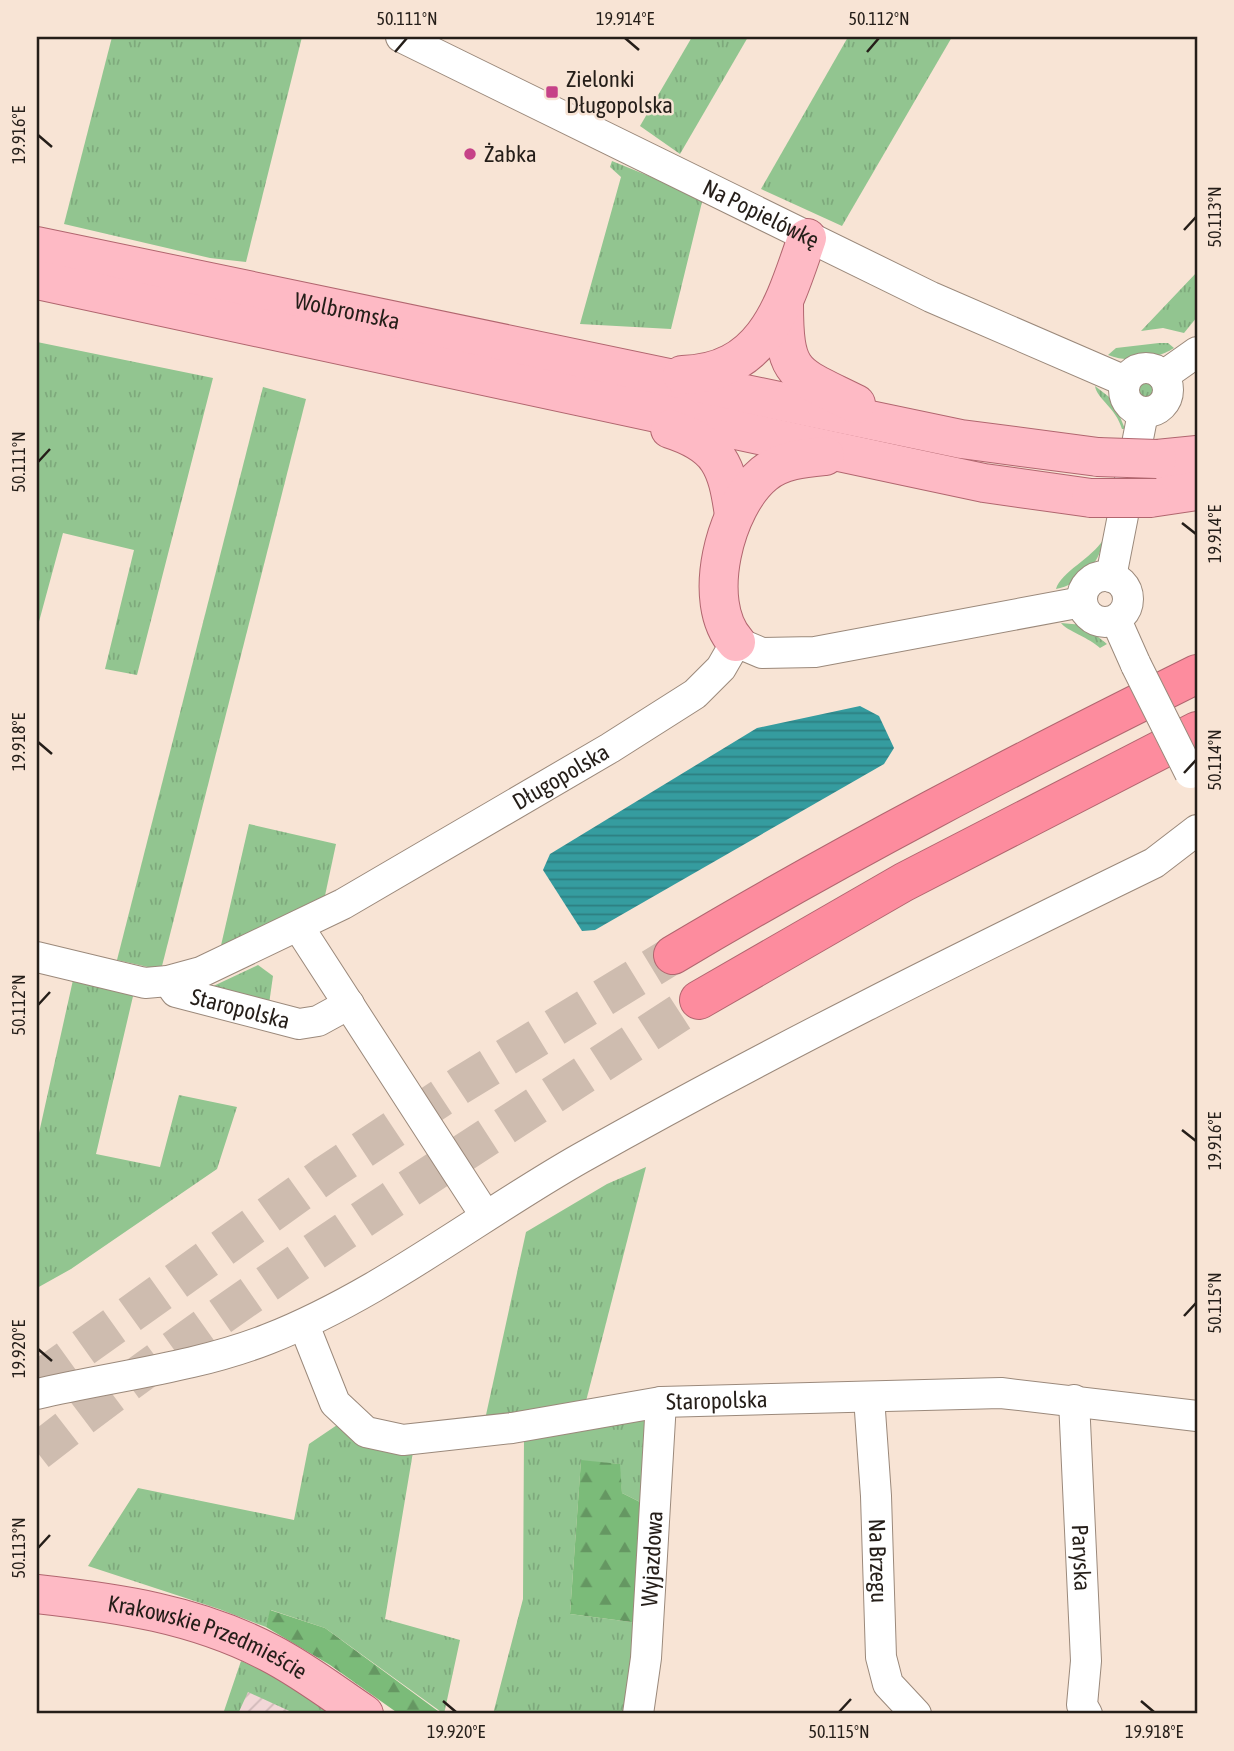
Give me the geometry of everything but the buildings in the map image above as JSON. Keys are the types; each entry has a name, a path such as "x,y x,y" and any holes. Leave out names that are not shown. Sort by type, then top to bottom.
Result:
{"highway":[{"path":"673,955 877,838 1093,724 1197,674"},
{"path":"699,1000 904,882 1197,731"}],"main road":[{"path":"656,376 695,375 720,370 744,357 761,341 784,304 807,238"},
{"name":"Wolbromska","path":"37,246 656,376"},
{"name":"Wolbromska","path":"37,280 596,401"},
{"path":"784,304 784,345 796,370 818,386 898,425"},
{"path":"656,376 1012,447 1098,457 1157,459 1197,455"},
{"path":"596,401 984,483 1091,498 1150,498 1197,491"},
{"path":"596,401 691,436 710,449 720,460 728,476 733,516"},
{"path":"736,642 721,616 719,598 719,571 733,516 762,475 778,464 846,454"},
{"name":"Krakowskie Przedmieście","path":"37,1594 128,1605 213,1628 285,1661 364,1714"}],"street":[{"name":"Na Popielówkę","path":"401,37 807,238 999,329 1125,381"},
{"path":"1163,376 1197,352"},
{"path":"1143,368 1163,376 1168,390 1158,409 1143,413 1126,401 1125,381 1130,374 1143,368"},
{"path":"1111,577 1143,413"},
{"path":"1104,576 1111,577 1123,584 1128,597 1125,610 1116,620 1094,620 1088,616 1082,602 1082,594 1090,581 1104,576"},
{"path":"736,642 762,653 815,652 1082,602"},
{"path":"1116,620 1194,780"},
{"name":"Długopolska","path":"37,957 145,983 168,981 201,972 298,926 443,847 695,694 721,668 736,642"},
{"path":"37,1394 205,1359 304,1325 348,1302 523,1190 696,1094 1154,863 1197,830"},
{"path":"298,926 485,1215"},
{"name":"Staropolska","path":"168,981 176,992 292,1023 318,1021 349,1004"},
{"name":"Staropolska","path":"304,1325 335,1403 354,1424 378,1437 403,1440 512,1428 661,1402 1001,1393 1197,1416"},
{"name":"Na Brzegu","path":"869,1397 876,1496 881,1657 888,1684 916,1714"},
{"name":"Paryska","path":"1074,1400 1086,1661 1082,1705 1087,1714"},
{"name":"Wyjazdowa","path":"638,1714 646,1658 661,1402"}],"shaded area":[{"path":"248,1691 296,1714 238,1714"}],"green space":[{"path":"112,37 302,37 246,262 210,258 64,224"},
{"path":"692,37 748,37 680,154 640,126"},
{"path":"848,37 952,37 842,226 761,189"},
{"path":"612,161 703,198 671,329 580,324 621,177 610,167"},
{"path":"1197,272 1197,317 1184,333 1163,328 1141,331"},
{"path":"37,342 213,378 137,675 105,669 134,550 63,533 37,629"},
{"path":"1168,343 1174,348 1142,359 1124,359 1108,355 1116,348"},
{"path":"1145,378 1153,382 1157,390 1153,398 1145,402 1137,398 1133,390 1137,382"},
{"path":"1095,386 1113,400 1125,429 1122,429 1116,415 1096,391"},
{"path":"263,387 306,399 161,970 117,960"},
{"path":"1103,540 1098,557 1087,572 1073,583 1056,589 1064,577"},
{"path":"1061,623 1083,625 1107,644 1100,648"},
{"path":"249,824 336,844 323,905 219,954"},
{"path":"258,965 273,976 268,1011 207,989"},
{"path":"73,980 134,992 96,1154 160,1167 179,1095 237,1107 217,1169 71,1269 37,1288 37,1142"},
{"path":"646,1167 584,1409 484,1424 526,1232 607,1184"},
{"path":"640,1417 650,1424 648,1506 622,1493 619,1464 581,1461 570,1614 639,1623 628,1714 493,1714 523,1599 524,1437"},
{"path":"340,1423 414,1446 385,1619 460,1640 444,1714 325,1628 271,1610 266,1627 88,1566 138,1488 294,1520 309,1444"},
{"path":"581,1460 620,1464 622,1493 648,1506 639,1623 570,1614"},
{"path":"270,1610 325,1628 442,1714 399,1714 330,1665 266,1627"},
{"path":"241,1661 268,1672 333,1714 296,1714 248,1692 238,1714 223,1714"}],"water":[{"path":"860,706 879,716 894,748 884,764 595,930 582,931 543,870 550,854 757,728"}],"tunnel":[{"path":"37,1381 326,1174 459,1086 673,955"},
{"path":"37,1452 117,1391 280,1275 699,1000"}],"place":[{"name":"Zielonki Długopolska","path":"552,92"},
{"name":"Żabka","path":"470,154"}]}
